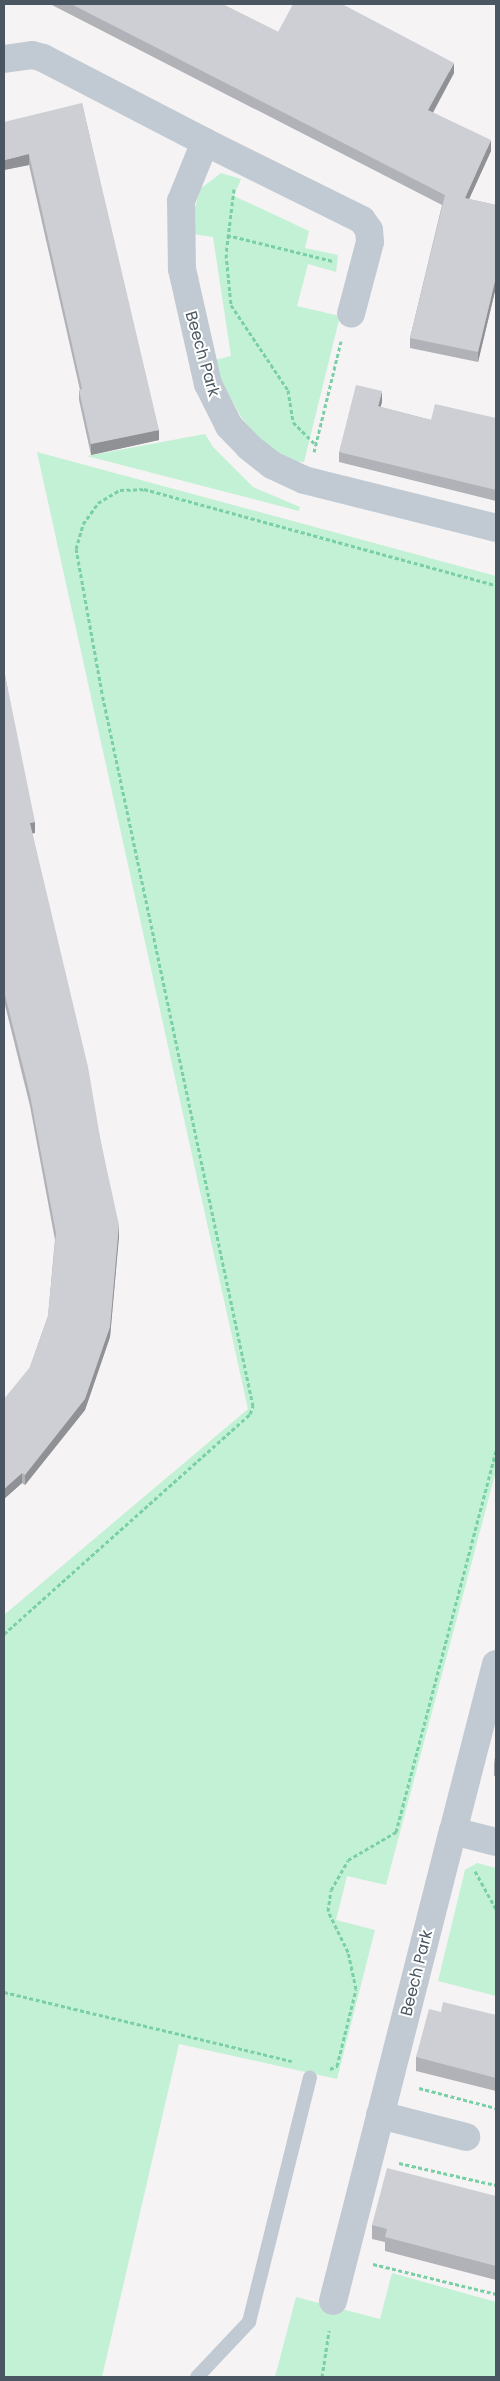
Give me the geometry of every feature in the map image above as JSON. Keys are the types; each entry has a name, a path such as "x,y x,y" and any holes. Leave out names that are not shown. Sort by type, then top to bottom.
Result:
{"street":[{"path":"4,59 32,55 50,61 205,142 362,220 369,230 370,242 352,314"},
{"name":"Beech Park","path":"205,142 188,182 179,219 182,269 208,384 229,426 272,466 307,481 496,528"},
{"name":"Beech Park","path":"332,2301 371,2157 380,2115 496,1664"},
{"path":"454,1831 496,1842"},
{"path":"380,2115 466,2137"}],"lane":[{"path":"197,2377 249,2322 310,2077"}],"path":[{"path":"246,162 230,196 227,234 227,284 231,305 288,390 293,422 316,445"},
{"path":"227,234 363,269"},
{"path":"307,481 345,322 350,323 352,314"},
{"path":"4,1634 250,1414 253,1406 102,693 76,549 83,524 98,503 120,490 144,488 496,585"},
{"path":"4,1992 295,2061 310,2077 337,2066 356,1989 348,1952 328,1911 331,1890 348,1860 396,1832 496,1450"},
{"path":"389,2081 496,2108"},
{"path":"371,2157 496,2185"},
{"path":"344,2256 496,2294"},
{"path":"322,2377 332,2301"}],"green space":[{"path":"221,173 241,179 234,196 309,231 305,248 338,255 336,272 308,264 297,306 340,316 304,462 289,461 261,441 242,418 218,376 215,360 231,356 213,237 193,234 193,215 200,189"},
{"path":"205,434 213,447 253,487 300,507 299,511 87,456"},
{"path":"37,452 496,576 496,1471 386,1885 347,1876 336,1920 375,1930 337,2079 179,2044 102,2377 4,2377 4,1615 248,1409"},
{"path":"477,1863 496,1868 496,1996 438,1981 465,1870"},
{"path":"392,2273 496,2302 496,2377 275,2377 296,2297 380,2319"}],"building":[{"path":"71,4 222,4 278,32 293,4 342,4 454,63 428,110 491,140 465,198 496,205 496,277 478,352 410,338 445,195"},
{"path":"82,103 159,430 91,444 79,390 82,389 29,154 4,160 4,122"},
{"path":"356,385 382,391 378,406 431,420 435,404 496,418 496,490 339,452"},
{"path":"4,670 35,822 30,823 88,1067 101,1143 119,1225 110,1327 85,1399 25,1475 22,1473 4,1489 4,1399 30,1367 48,1316 56,1233 30,1095 4,991"},
{"path":"443,2002 496,2015 496,2078 416,2057 429,2009 441,2012"},
{"path":"387,2168 496,2196 496,2266 385,2237 387,2229 372,2225"}]}
